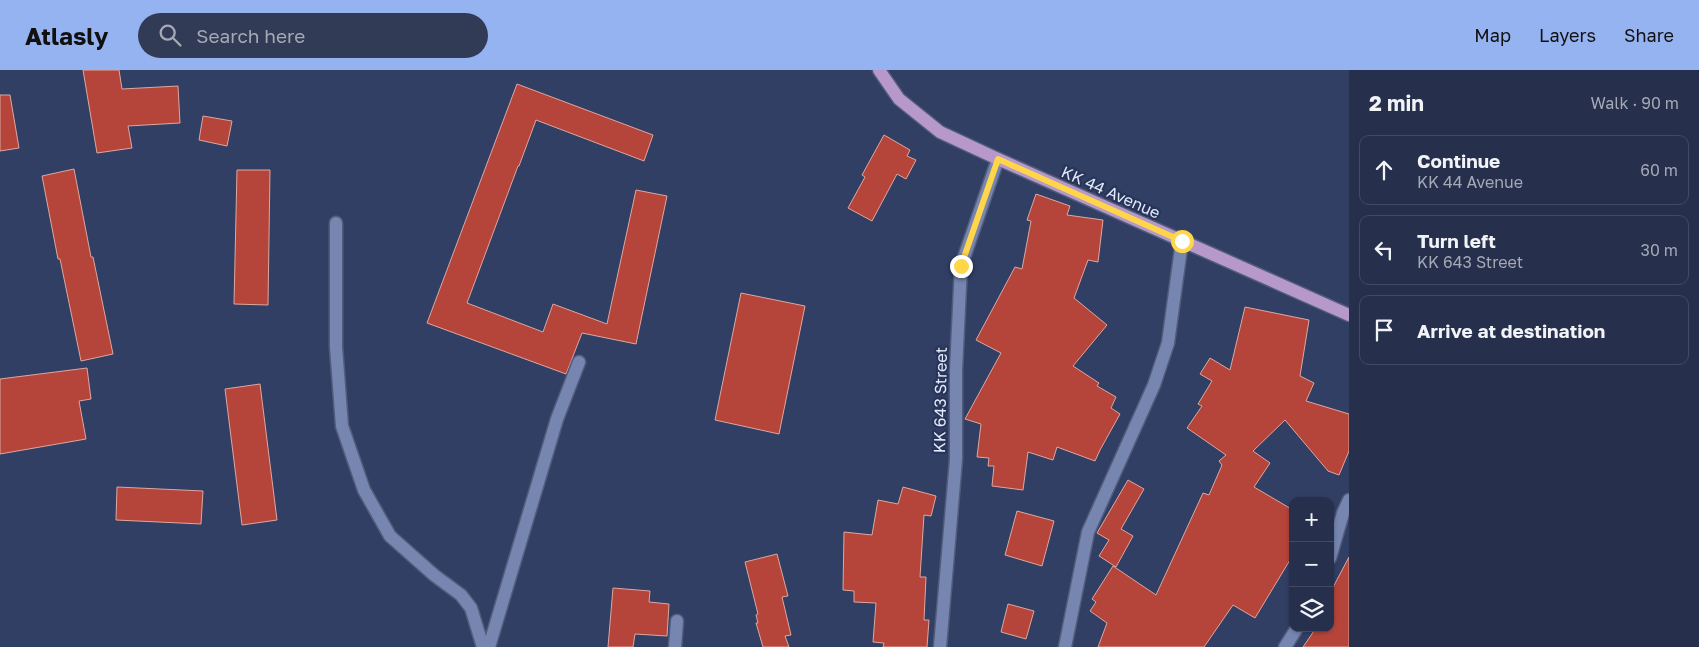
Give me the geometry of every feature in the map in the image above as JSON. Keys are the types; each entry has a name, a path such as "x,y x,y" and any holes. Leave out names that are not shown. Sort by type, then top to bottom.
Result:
{"main road":[{"name":"KK 44 Avenue","path":"879,70 899,99 940,132 1349,315"}],"street":[{"name":"KK 643 Street","path":"940,647 956,459 956,370 961,266 998,159"},
{"path":"336,223 336,347 342,426 364,490 390,536 434,576 461,596 471,608 483,647"},
{"path":"1065,647 1088,532 1154,385 1168,343 1182,241"},
{"path":"489,647 558,418 579,362"},
{"path":"1334,544 1349,500"},
{"path":"675,647 677,621"},
{"path":"1285,647 1294,632"}],"building":[{"path":"83,70 119,70 122,89 178,86 180,123 128,126 132,148 97,153"},
{"path":"517,84 653,135 644,161 536,120 467,303 543,332 553,304 607,324 636,190 667,196 636,344 582,333 566,374 427,323"},
{"path":"0,95 10,95 19,148 0,151"},
{"path":"203,116 232,121 227,146 199,140"},
{"path":"884,135 910,150 907,156 916,160 906,179 897,174 872,221 848,208 865,177 862,175"},
{"path":"74,169 91,257 93,257 113,354 81,361 42,176"},
{"path":"237,170 270,170 268,305 234,304"},
{"path":"1036,194 1070,206 1067,215 1103,220 1098,262 1088,260 1074,298 1107,325 1073,366 1099,383 1097,386 1116,397 1111,408 1120,414 1095,461 1057,447 1053,460 1028,452 1023,490 992,486 994,466 988,466 989,458 977,457 981,424 965,419 1001,353 976,340 1015,267 1022,269 1031,221 1027,220"},
{"path":"741,293 805,306 779,434 715,420"},
{"path":"1245,307 1309,320 1300,376 1314,383 1306,401 1349,414 1349,451 1339,475 1328,471 1285,420 1253,451 1270,463 1254,487 1289,508 1289,562 1255,618 1233,605 1204,647 1098,647 1107,623 1090,611 1096,602 1092,599 1113,566 1156,595 1203,493 1209,495 1222,465 1219,461 1226,455 1187,428 1202,406 1198,404 1212,381 1200,374 1210,358 1230,370"},
{"path":"87,368 91,399 79,401 86,439 0,454 0,379"},
{"path":"260,384 277,520 242,525 225,389"},
{"path":"1128,480 1144,489 1121,529 1133,536 1116,567 1099,556 1109,540 1097,533"},
{"path":"117,487 203,491 201,524 116,520"},
{"path":"903,487 936,496 931,516 924,515 920,577 926,577 924,620 929,620 927,647 883,647 884,643 873,642 876,603 854,602 854,591 843,590 844,532 872,535 878,500 898,504"},
{"path":"1017,511 1054,521 1042,566 1005,555"},
{"path":"777,554 788,596 782,597 791,635 785,636 789,647 763,647 756,623 758,623 756,615 758,614 745,562"},
{"path":"1349,557 1349,647 1303,647 1313,632 1334,632 1334,585"},
{"path":"613,588 650,591 649,602 669,604 667,636 635,634 633,647 608,647"},
{"path":"1008,604 1034,611 1026,639 1001,632"}],"route":[{"path":"961,266 998,159 1182,241"}]}
